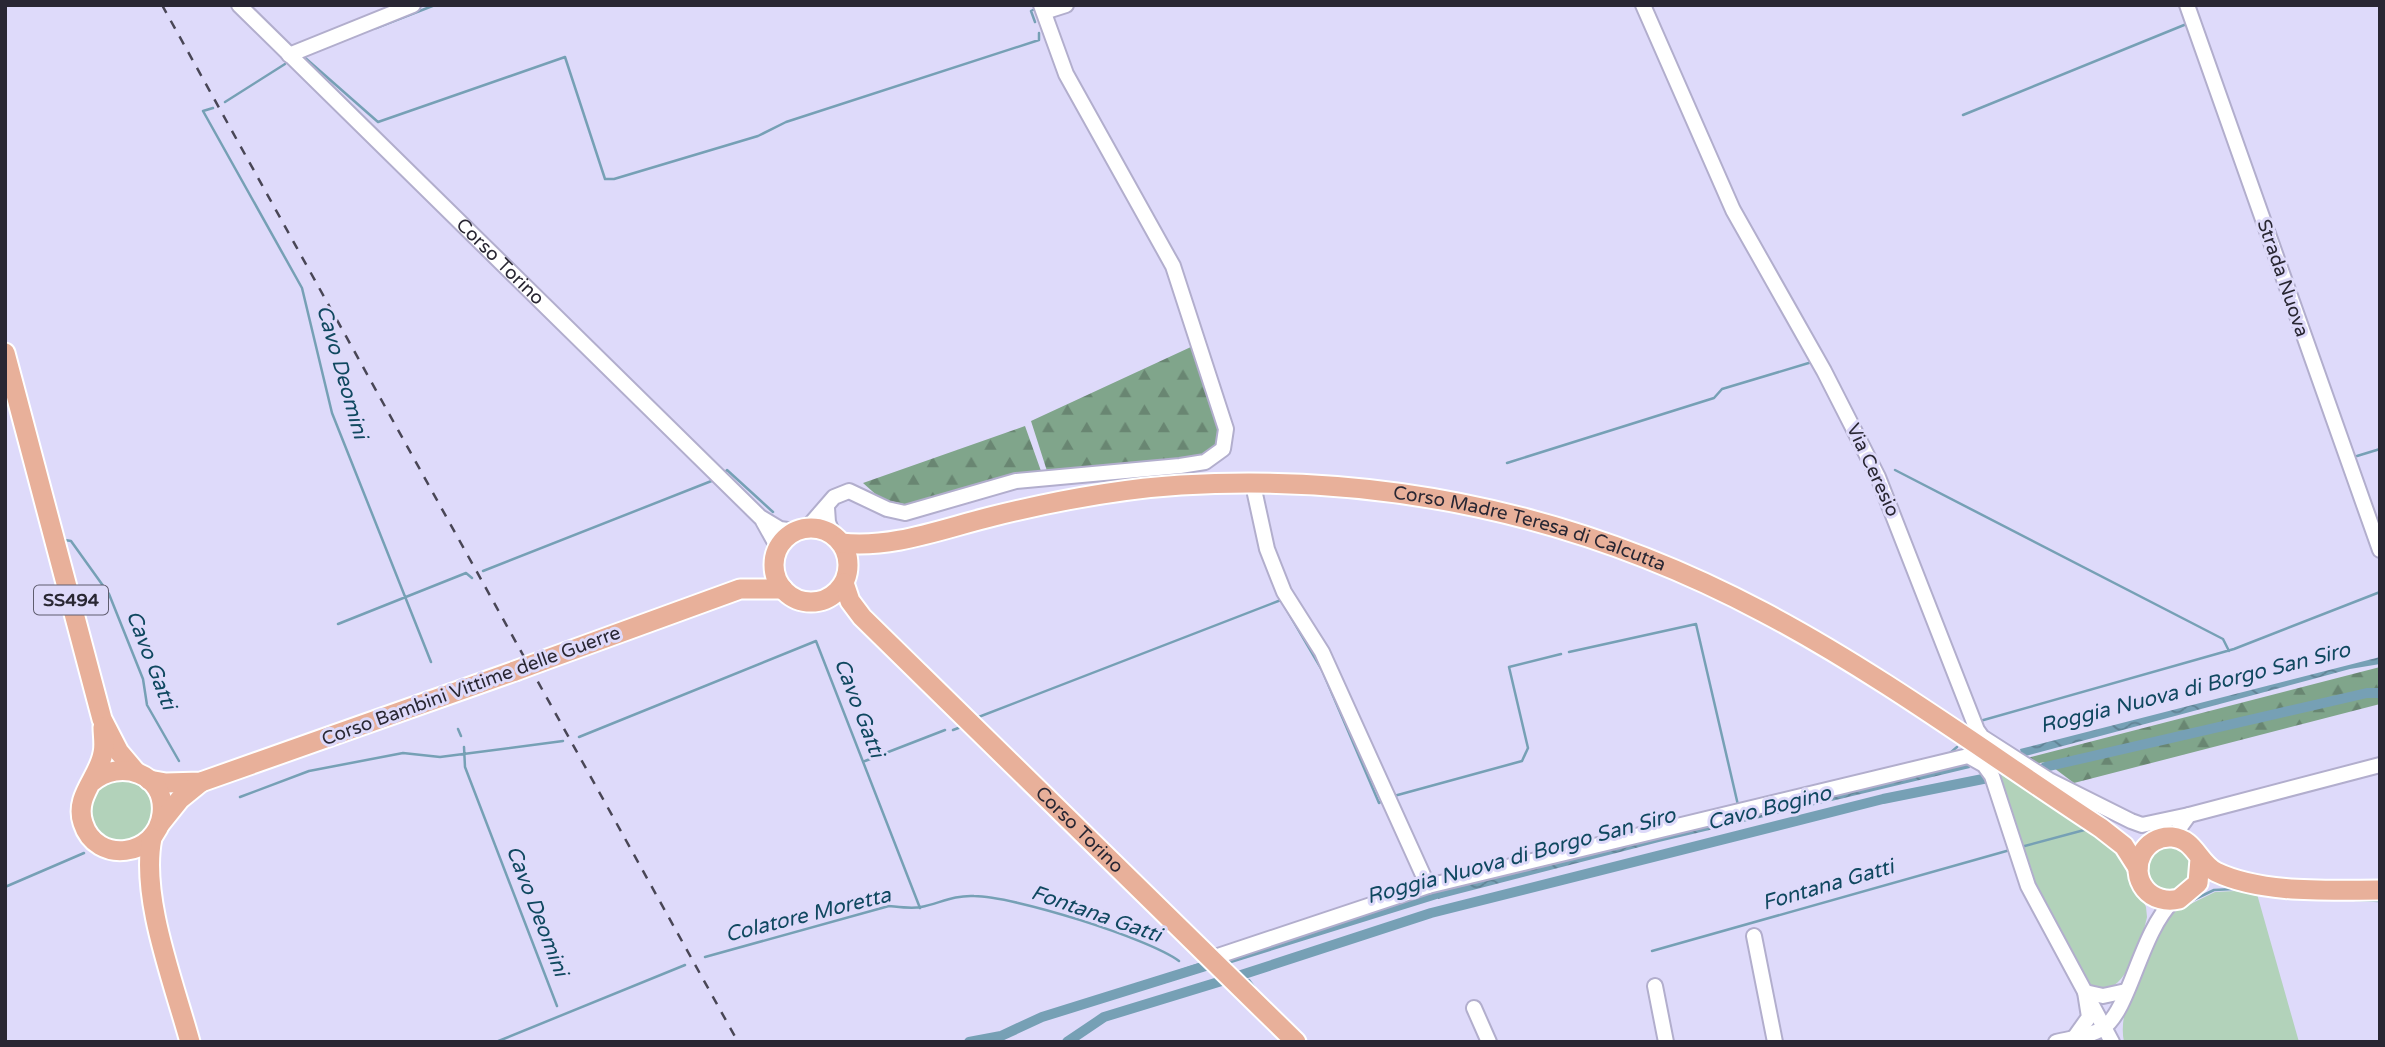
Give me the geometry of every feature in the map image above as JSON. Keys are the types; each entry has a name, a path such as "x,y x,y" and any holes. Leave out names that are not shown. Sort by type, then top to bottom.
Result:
{"main road":[{"name":"SS494","path":"5,353 102,719 119,752 143,776"},
{"name":"Corso Madre Teresa di Calcutta","path":"891,542 1047,503 1179,485 1246,483 1345,486 1447,499 1516,514 1632,551 1765,613 1866,674 2101,828 2124,846 2138,868"},
{"path":"740,589 801,529 820,528 837,539 848,556 846,577"},
{"path":"837,539 891,542"},
{"path":"776,554 775,576 783,589 801,601 822,601 835,594 846,577 866,556 891,542"},
{"name":"Corso Torino","path":"846,577 850,601 862,617 1296,1042"},
{"path":"740,589 783,589"},
{"name":"Corso Bambini Vittime delle Guerre","path":"143,776 166,783 201,782 740,589"},
{"name":"Corso Torino","path":"822,601 844,606 862,617"},
{"name":"SS494","path":"92,782 103,753 102,719"},
{"path":"156,831 138,848 120,851 99,845 84,827 81,804 92,782 112,770 143,776 162,801 156,831 148,866 153,903 190,1042"},
{"name":"Corso Bambini Vittime delle Guerre","path":"156,831 180,799 201,782"},
{"name":"Corso Madre Teresa di Calcutta","path":"2101,828 2152,842"},
{"path":"2250,882 2223,883 2193,890 2174,901 2160,899 2148,893 2140,881 2138,868 2142,853 2152,842 2173,837 2197,853 2216,872 2250,882 2299,890 2380,890"},
{"path":"120,851 135,870 153,903"},
{"path":"2193,890 2201,876 2197,853"}],"street":[{"name":"Corso Torino","path":"239,5 760,517 779,529 801,529"},
{"path":"289,55 413,5"},
{"path":"801,529 827,508 834,497 849,491 887,509 915,512 1016,481 1205,462 1223,449 1226,429 1173,266 1066,74 1042,9 1066,5"},
{"name":"Via Ceresio","path":"1643,5 1733,211 1824,371 1878,477 1982,737 2049,780 2142,825 2188,818 2380,765"},
{"name":"Strada Nuova","path":"2191,16 2380,550"},
{"path":"1255,494 1267,549 1284,592 1322,652 1428,886"},
{"path":"827,508 828,522 837,539"},
{"name":"Corso Torino","path":"760,517 776,554"},
{"path":"1216,963 1428,886 1968,755 1984,765 1992,776 2028,886 2085,992 2103,1034 2112,1042"},
{"path":"2173,837 2188,818"},
{"path":"2188,818 2197,853"},
{"path":"2148,893 2151,928"},
{"path":"2103,1034 2119,1008 2151,928 2174,901"},
{"path":"1755,936 1775,1042"},
{"path":"1655,986 1666,1042"},
{"path":"2085,992 2103,996 2126,991"},
{"path":"2074,1038 2089,1017 2085,992"},
{"path":"1474,1008 1489,1042"},
{"path":"2118,1042 2119,1008"},
{"path":"2056,1042 2103,1034"}],"green space":[{"path":"1193,346 1221,426 1220,443 1207,456 1047,471 1031,421"},
{"path":"1025,426 1041,471 913,506 881,499 863,483"},
{"path":"2380,667 2380,704 2074,783 2046,762 2033,764 2027,758"},
{"path":"1996,771 2112,846 2127,866 2146,907 2147,917 2128,969 2111,987 2100,989 2089,983 2033,881"},
{"path":"135,777 155,801 148,832 127,844 107,840 97,833 89,819 94,795 103,781"},
{"path":"2164,846 2188,851 2195,874 2172,893 2155,884 2147,873 2150,859"},
{"path":"2215,892 2257,894 2299,1042 2124,1042 2123,1027 2129,995 2164,917"}],"water":[{"path":"2380,657 2380,664 2350,669 2022,757 2020,749"},
{"path":"1968,761 1970,768 1659,842 1438,899 1436,890"}],"waterway":[{"name":"Cavo Deomini","path":"376,28 435,5"},
{"path":"1035,9 1031,11 1035,22"},
{"path":"1963,115 2189,23"},
{"path":"303,56 378,122 565,57 605,179 614,179 758,136 786,122 1039,40 1039,33"},
{"name":"Cavo Deomini","path":"225,102 285,64"},
{"name":"Cavo Deomini","path":"213,108 203,111 302,288 332,413 431,662"},
{"path":"1507,463 1714,398 1722,389 1812,362"},
{"path":"2357,456 2380,449"},
{"path":"724,474 727,470 773,512"},
{"path":"1895,470 2223,639 2229,651"},
{"path":"483,571 714,480"},
{"name":"Cavo Gatti","path":"65,540 71,541 109,594 143,679 147,705 179,761"},
{"name":"Cavo Deomini","path":"338,624 466,573 472,578"},
{"name":"Roggia Nuova di Borgo San Siro","path":"1980,721 2234,649 2380,592"},
{"path":"976,718 1281,600 1322,670 1379,803 1382,801"},
{"path":"865,606 925,665"},
{"path":"1569,652 1696,624 1738,805"},
{"name":"Cavo Gatti","path":"579,737 816,641 920,908"},
{"path":"1394,796 1522,761 1528,748 1509,667 1561,654"},
{"name":"Cavo Bogino","path":"2045,767 2367,693 2380,693"},
{"path":"953,730 961,727"},
{"name":"Cavo Deomini","path":"458,729 461,736"},
{"path":"865,761 945,730"},
{"name":"Cavo Gatti","path":"240,797 309,771 403,753 440,757 563,741"},
{"name":"Cavo Deomini","path":"464,747 465,767 557,1006"},
{"path":"1932,758 1950,753 1957,747"},
{"name":"Cavo Bogino","path":"1238,976 1431,913 1883,799 1988,778"},
{"name":"Fontana Gatti","path":"2021,847 2088,829"},
{"name":"Fontana Gatti","path":"1652,951 2010,850"},
{"path":"5,887 84,853"},
{"name":"Fontana Gatti","path":"2191,901 2214,890 2234,889"},
{"name":"Fontana Gatti","path":"969,1042 1001,1036 1042,1017 1449,890"},
{"name":"Fontana Gatti","path":"705,957 889,906 917,908 953,898 974,896 1018,903 1111,930 1179,961"},
{"name":"Fontana Gatti","path":"2355,900 2380,901"},
{"name":"Fontana Gatti","path":"1182,970 1203,963"},
{"name":"Colatore Moretta","path":"496,1042 685,965"},
{"name":"Cavo Bogino","path":"1067,1042 1104,1017 1225,980"},
{"name":"Fontana Gatti","path":"1244,981 1249,980 1254,987"}],"railway":[{"path":"162,5 738,1042"}]}
